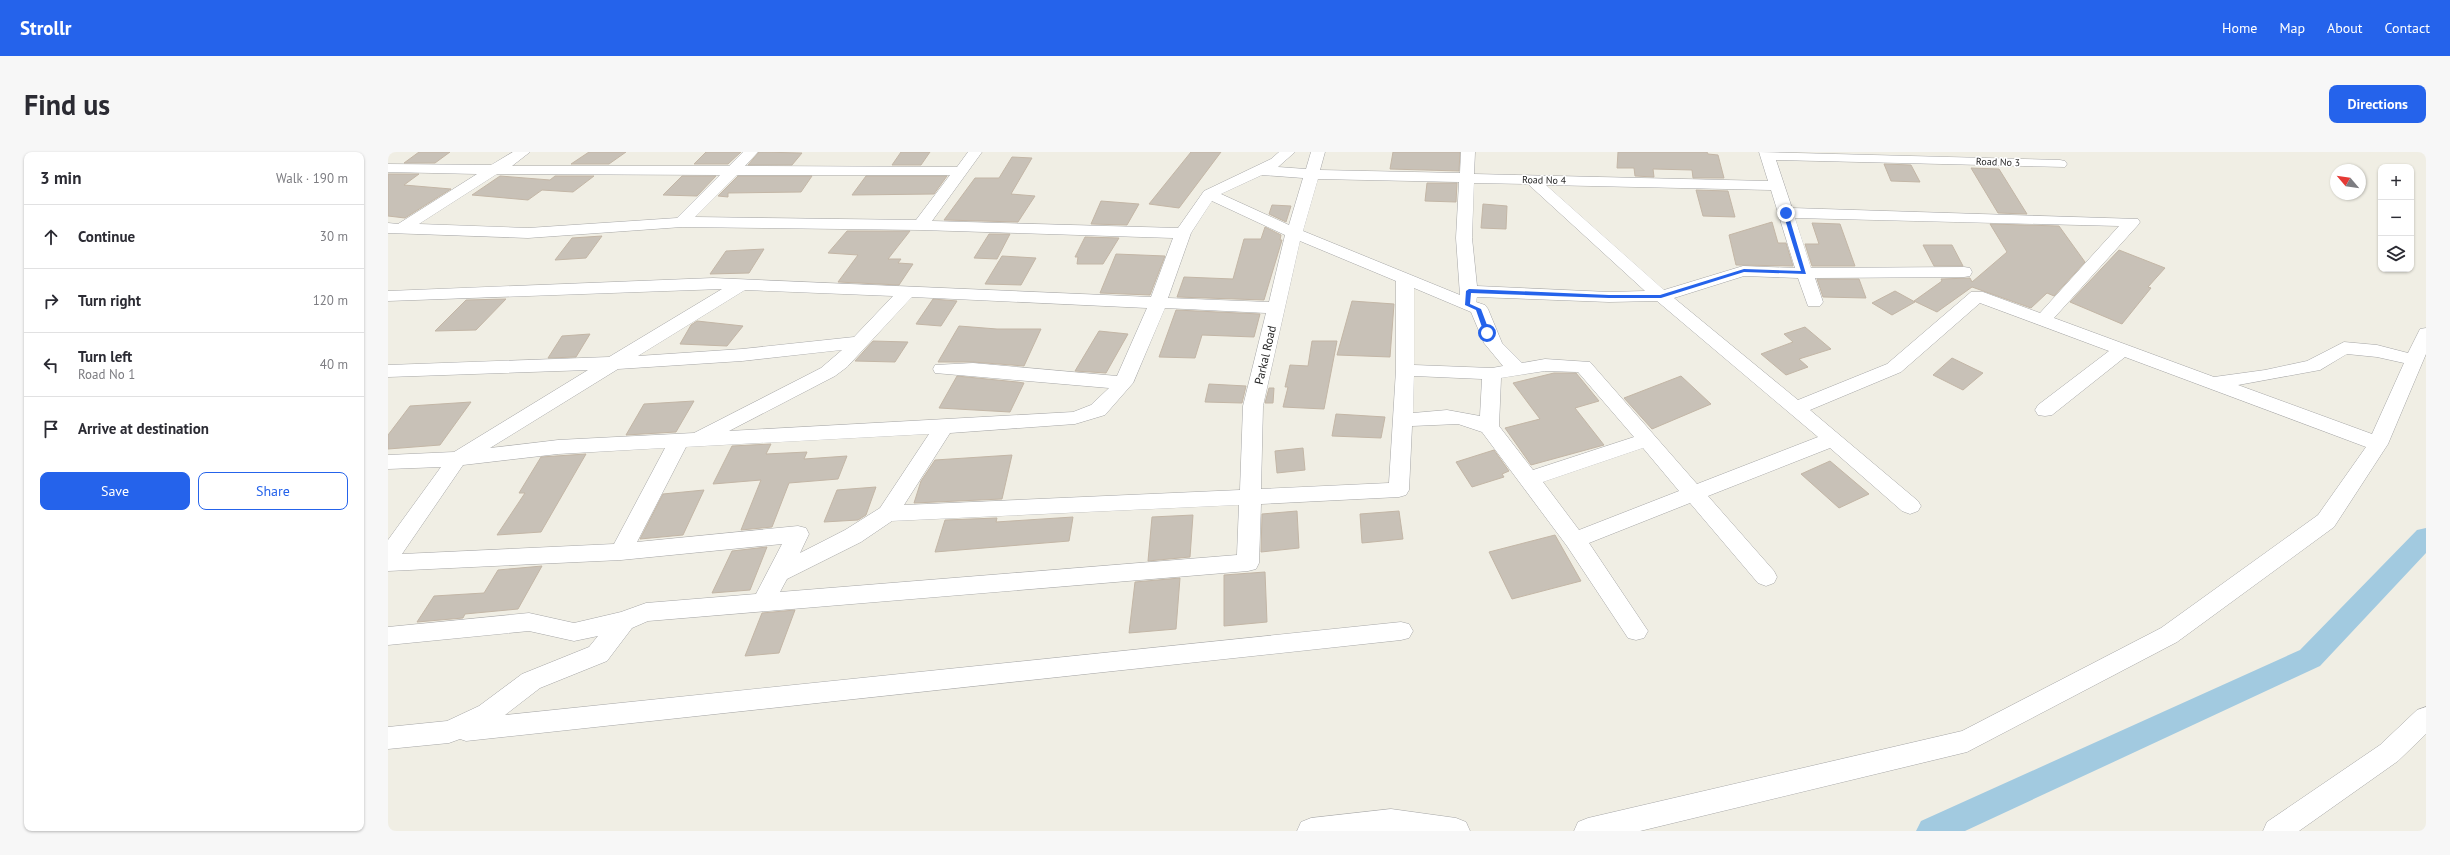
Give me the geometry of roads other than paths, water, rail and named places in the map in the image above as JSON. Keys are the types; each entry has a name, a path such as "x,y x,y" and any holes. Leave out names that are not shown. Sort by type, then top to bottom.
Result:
{"street":[{"path":"392,230 496,170 523,152"},
{"path":"682,222 750,152"},
{"path":"921,225 974,152"},
{"path":"388,462 457,459 558,447 944,427 1076,418 1098,410 1124,383 1158,303 1182,233 1209,194 1261,170 1276,162 1288,152"},
{"name":"Parkal Road","path":"763,603 1248,563 1253,406 1294,233 1318,152"},
{"path":"1468,152 1464,238 1468,298 1478,309 1487,333 1504,360 1518,369"},
{"path":"1767,153 1814,302"},
{"name":"Road No 3","path":"1767,153 2060,164"},
{"path":"388,168 496,170 734,169 960,171"},
{"name":"Road No 4","path":"1261,170 1312,174 1777,186"},
{"path":"1532,180 1661,296 1833,439 1910,506"},
{"path":"1209,194 1294,233 1405,280 1468,298 1661,296 1744,270 1804,273 1964,272"},
{"path":"1786,213 2132,222 2043,320"},
{"path":"392,230 528,233 682,222 921,225 1182,233"},
{"path":"888,513 1249,498 1399,490 1405,370 1405,280"},
{"path":"388,296 713,283 908,290 1276,308"},
{"path":"388,557 457,459 740,285"},
{"path":"621,552 686,441 828,372 840,363 908,290"},
{"path":"1796,408 1894,368 1977,296 2378,444"},
{"path":"1588,831 1967,741 2175,631 2326,521 2378,444 2426,333"},
{"path":"388,371 613,363 780,353 859,342"},
{"path":"2214,383 2265,376 2313,366 2344,348 2376,351 2414,360"},
{"path":"2045,410 2123,349"},
{"path":"1405,370 1492,374 1545,365 1584,366 1766,577"},
{"path":"942,369 973,369 1124,383"},
{"path":"1489,427 1492,374"},
{"path":"1402,421 1432,417 1469,419 1477,420 1489,427 1575,540 1636,631"},
{"path":"778,573 853,536 888,513 944,427"},
{"path":"1575,540 1833,439"},
{"path":"1530,479 1647,440"},
{"path":"388,563 621,552 798,534 763,603 646,612 624,621 574,632 529,622 388,636"},
{"path":"449,732 488,714 531,681 598,654 624,621"},
{"path":"388,738 1401,631"},
{"path":"2276,831 2389,753 2426,718"},
{"path":"1312,831 1391,822 1456,831"}],"waterway":[{"path":"1932,831 2310,658 2426,537"}]}
